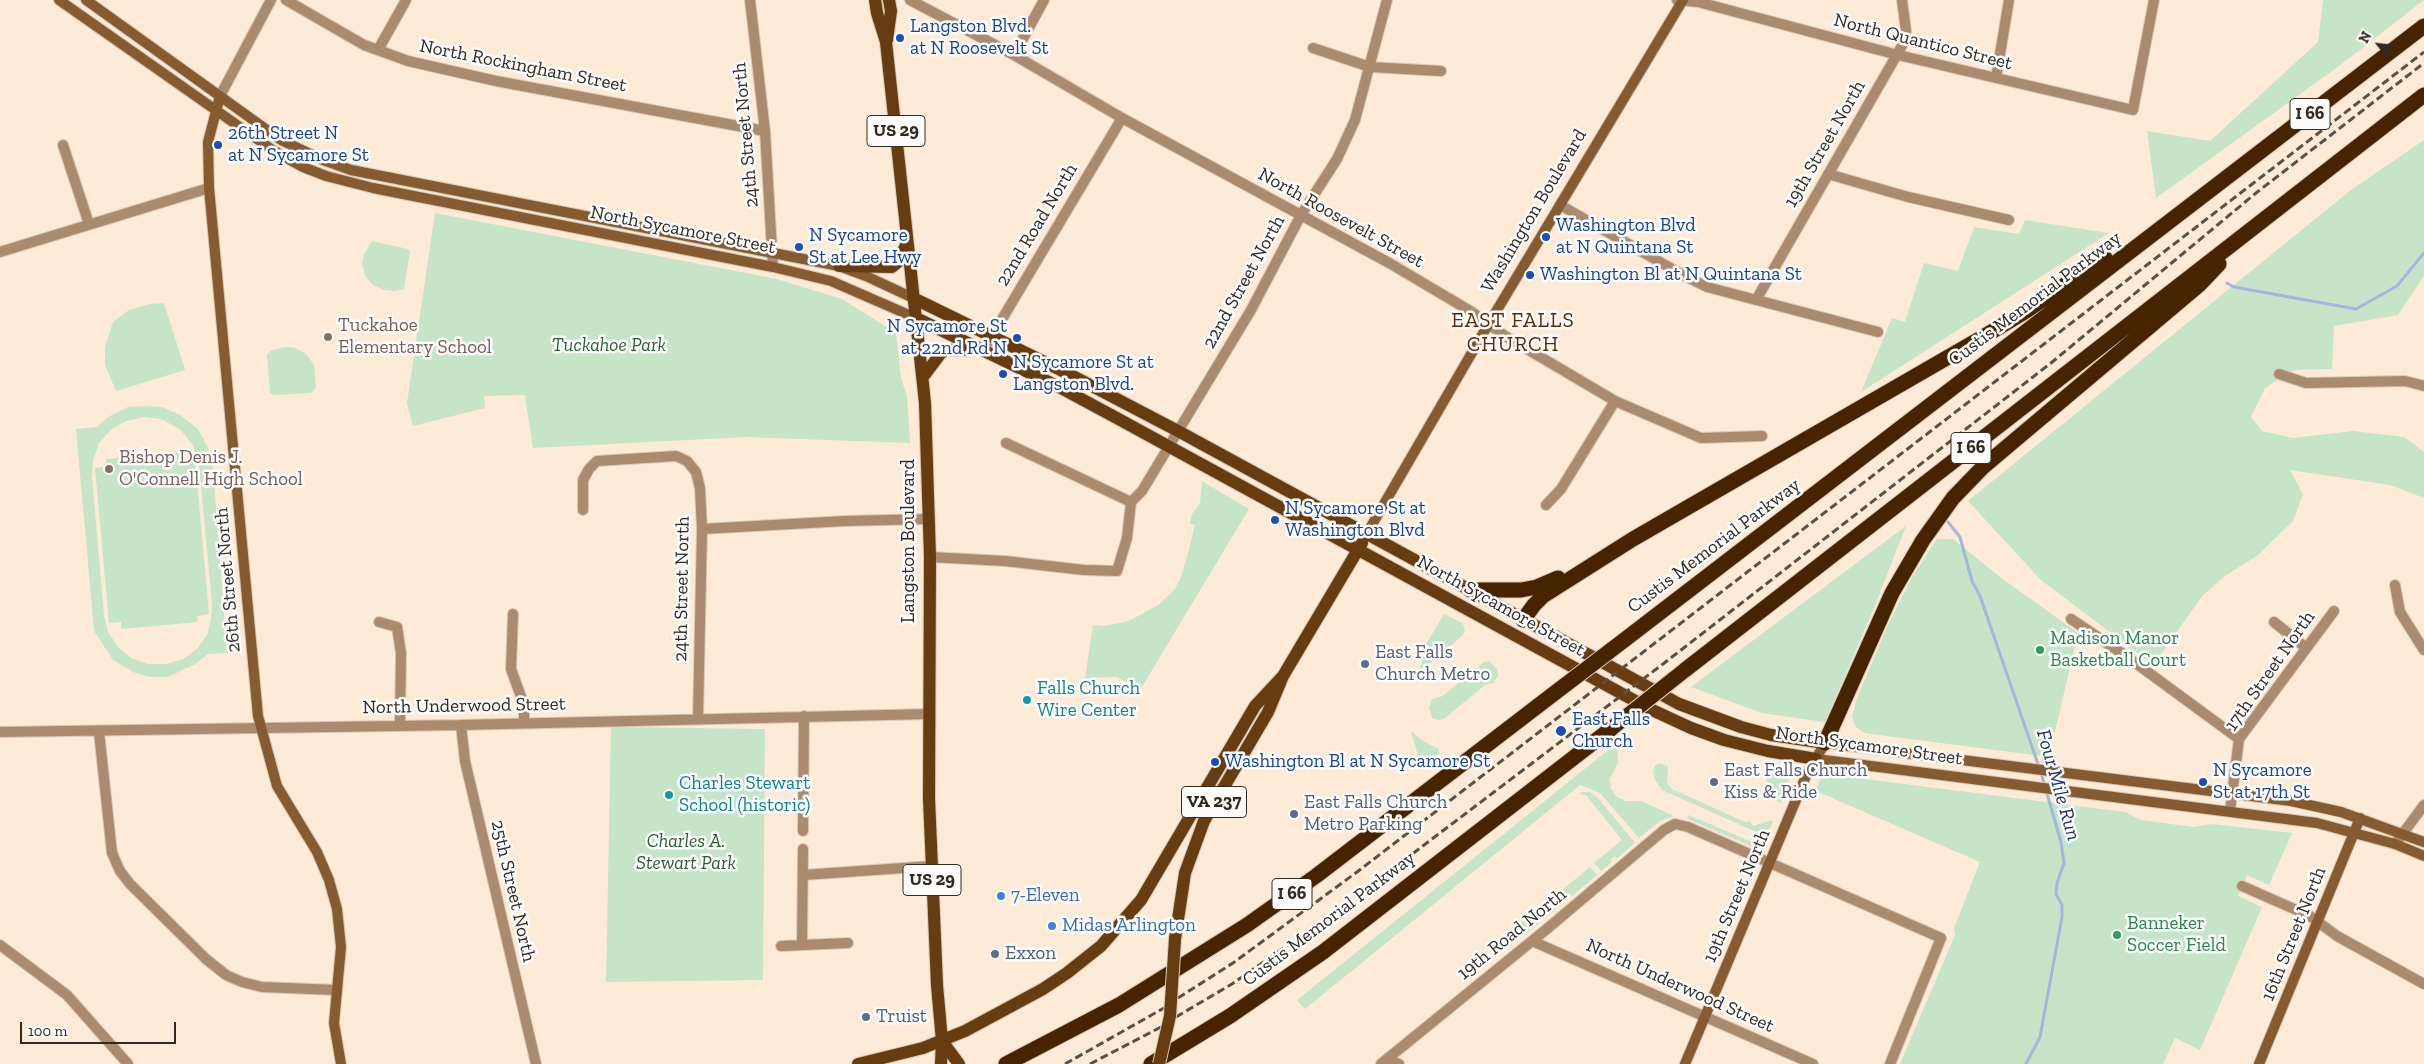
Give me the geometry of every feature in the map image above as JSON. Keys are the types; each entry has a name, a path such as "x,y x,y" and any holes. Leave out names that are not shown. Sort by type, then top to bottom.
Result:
{"highway":[{"name":"Custis Memorial Parkway","path":"1006,1064 1119,1006 1170,976 1316,876 2424,26"},
{"name":"Custis Memorial Parkway","path":"1150,1064 1230,1016 1323,952 2424,95"},
{"path":"1523,620 1543,596 1609,555 2026,311 2142,231 2195,202"},
{"path":"1825,743 1901,576 1928,532 1958,493 1996,457 2199,285 2256,225"},
{"path":"1470,590 1515,590 1537,587 1609,555"}],"main road":[{"name":"North Sycamore Street","path":"59,0 274,151 303,167 326,176 373,188 773,266 831,282 916,318 1061,388 1650,709 1691,728 1753,748 1816,759 2230,811"},
{"name":"North Sycamore Street","path":"86,0 281,140 310,155 352,170 773,252 840,266 866,276 1069,374 1178,431 1647,688 1694,711 1756,731 1825,743 2232,793"},
{"name":"Langston Boulevard","path":"875,0 886,42 923,377 930,557 929,714 932,866 942,1041"},
{"name":"Langston Boulevard","path":"886,42 891,11 890,0"},
{"name":"Washington Boulevard","path":"1159,1064 1170,1016 1175,939 1184,873 1196,840 1218,796 1268,712 1283,676 1680,0"},
{"path":"158,68 166,57"},
{"name":"26th Street North","path":"220,96 208,142 209,188 258,716 278,790 312,844 332,890 340,939 334,1023 341,1064"},
{"path":"840,266 892,267 898,262 907,243"},
{"path":"923,377 941,353 946,350 983,351"},
{"path":"1513,634 1523,620"},
{"name":"Washington Boulevard","path":"858,1064 923,1048 942,1041 1010,1008 1057,980 1101,946 1120,926 1148,890 1255,706 1283,676"},
{"name":"19th Street North","path":"1685,1064 1770,863 1816,759 1825,743"},
{"path":"2232,793 2307,804 2360,818 2424,842"},
{"path":"2230,811 2317,823 2395,844 2424,856"},
{"name":"16th Street North","path":"2259,1064 2360,818"},
{"path":"942,1041 948,1060"}],"street":[{"name":"26th Street North","path":"220,96 271,0"},
{"name":"North Rockingham Street","path":"286,0 364,44 408,62 496,81 765,131"},
{"path":"378,50 406,0"},
{"name":"24th Street North","path":"750,0 765,131 773,266"},
{"name":"North Roosevelt Street","path":"910,0 1014,55 1122,118 1391,264 1615,401 1701,438 1762,436"},
{"path":"1014,55 1044,0"},
{"name":"22nd Street North","path":"1131,502 1142,490 1251,310 1302,215 1337,159 1356,120 1386,0"},
{"name":"North Quantico Street","path":"1680,0 1698,2 1898,55 2133,110 2154,0"},
{"name":"19th Street North","path":"1756,300 1898,55 1906,36 1902,0"},
{"path":"1996,78 2009,0"},
{"path":"1313,48 1370,68 1441,71"},
{"name":"22nd Road North","path":"983,351 1122,118"},
{"path":"63,145 89,224"},
{"path":"1828,174 1908,197 2009,220"},
{"path":"0,252 209,188"},
{"path":"1560,205 1694,281 1726,293 1878,332"},
{"path":"2279,374 2306,383 2405,381 2424,386"},
{"path":"1546,505 1561,489 1615,401"},
{"path":"930,557 1005,561 1084,570 1117,571 1127,538 1131,502 1006,443"},
{"name":"24th Street North","path":"583,510 584,480 589,468 597,461 673,456 682,458 689,463 698,476 702,529 698,718"},
{"path":"702,529 844,521 929,519"},
{"path":"2395,585 2400,612 2424,650"},
{"name":"17th Street North","path":"2230,811 2239,739 2305,647 2334,611"},
{"path":"513,614 511,664 524,705 524,723"},
{"path":"2071,619 2126,656 2239,739"},
{"path":"379,622 397,627 401,654 400,725"},
{"path":"2274,622 2305,647"},
{"name":"North Underwood Street","path":"0,732 262,729 929,714"},
{"path":"803,832 804,716"},
{"name":"25th Street North","path":"461,725 465,761 536,1064"},
{"path":"99,732 112,853 120,871 130,884 206,960 226,975 242,982 262,987 336,990"},
{"path":"2395,844 2424,805"},
{"name":"19th Road North","path":"1384,1061 1532,941 1664,830 1675,824 1688,827 1770,863"},
{"path":"802,945 803,849"},
{"path":"1770,863 1941,938 1890,1064"},
{"path":"803,875 932,866"},
{"path":"2242,886 2304,913 2351,944 2424,984"},
{"name":"North Underwood Street","path":"1532,941 1813,1064"},
{"path":"781,946 848,943"},
{"path":"0,945 67,995 128,1064"},
{"path":"1384,1061 1399,1064"}],"green space":[{"path":"2323,0 2424,0 2339,66 2156,198 2147,131 2210,141 2318,42"},
{"path":"2424,140 2424,276 2398,315 2334,326 2332,369 2294,370 2265,388 2251,417 2262,431 2293,438 2353,431 2404,437 2424,452 2424,498 2390,485 2290,470 2303,494 2293,521 2258,555 2225,576 2203,595 2153,665 2041,580 1968,501 2351,190"},
{"name":"Tuckahoe Park","path":"435,213 777,279 842,299 896,333 901,378 907,396 910,443 746,437 533,448 525,395 484,396 485,408 413,426 407,403"},
{"path":"2025,220 2109,233 1861,392 1892,318 1905,322 1924,263 1958,271 1974,227 2019,234"},
{"path":"372,241 410,251 404,289 395,291 384,290 373,285 366,277 362,264 364,255"},
{"path":"164,303 185,370 116,391 105,365 105,347 113,322 129,310 150,304"},
{"path":"285,347 296,348 307,355 314,365 316,388 311,393 274,395 270,393 267,354 272,350"},
{"path":"128,407 162,407 180,415 198,429 208,448 213,470 227,653 208,654 195,664 168,677 150,677 133,672 113,660 94,631 76,429 97,427 108,417","holes":["144,417 161,419 180,429 193,445 199,464 212,604 211,620 207,635 198,648 183,659 166,664 148,664 131,658 118,647 108,632 104,616 92,477 93,460 99,443 112,429 126,421"]},
{"path":"183,452 183,459 195,459 209,614 197,616 198,622 121,629 121,622 109,623 95,468 107,466 106,459"},
{"path":"1202,481 1249,509 1140,690 1117,677 1085,678 1093,625 1105,626 1129,621 1158,605 1175,589 1181,577 1195,525 1190,524 1192,514 1200,504"},
{"path":"1906,526 1874,608 1825,722 1762,713 1691,687"},
{"path":"1937,539 1953,539 2000,577 2078,633 2049,757 1864,733 1855,726 1852,717 1856,701 1887,627 1912,577"},
{"path":"1444,614 1462,623 1465,629 1463,635 1439,656 1425,646"},
{"path":"1423,650 1435,659 1421,672 1418,670 1422,664 1421,654"},
{"path":"1489,661 1497,669 1498,676 1493,683 1485,685 1444,719 1432,718 1429,708 1432,699 1443,696 1484,662"},
{"name":"Charles A. Stewart Park","path":"611,727 765,729 763,980 606,982"},
{"path":"1411,731 1423,741 1439,749 1439,754 1423,767 1418,766 1419,759"},
{"path":"1617,743 1618,763 1610,779 1611,789 1617,797 1626,801 1641,801 1674,816 1660,821 1639,838 1600,793 1580,785 1305,1009 1297,1000"},
{"path":"1659,763 1668,766 1667,783 1672,789 1745,822 1750,821 1753,826 1772,820 1773,822 1767,833 1754,831 1662,790 1655,780 1653,771"},
{"path":"1771,769 1785,772 1790,776 1781,803 1775,799 1766,779 1768,771"},
{"path":"1826,774 2125,812 2141,820 2193,827 2212,824 2292,833 2269,885 2247,875 2238,896 2262,907 2200,1050 2175,1038 2163,1064 1900,1064 1955,935 1954,928 1980,862 1816,791 1821,777"},
{"path":"1590,792 1598,798 1635,843 1617,858 1615,856 1611,859 1612,862 1601,871 1594,863 1622,840 1586,795 1579,794"},
{"path":"1688,815 1752,842 1765,845 1758,849 1688,819"},
{"path":"1590,867 1597,875 1572,896 1569,893 1563,898 1566,901 1544,919 1537,911"},
{"path":"1532,914 1539,923 1524,935 1523,933 1519,936 1520,938 1516,942 1512,937 1505,943 1502,939"}],"waterway":[{"name":"Four Mile Run","path":"2227,283 2234,287 2356,309 2397,286 2424,253"},
{"name":"Four Mile Run","path":"1948,522 1960,537 1972,581 1980,596 2039,767"},
{"name":"Four Mile Run","path":"2026,1064 2040,1037 2062,917 2062,905 2056,894 2057,883 2064,863 2061,842 2041,773"}],"railway":[{"path":"1178,998 1233,963 1357,872 2424,52"},
{"path":"1176,1017 1232,984 1337,911 1663,664 2051,363 2256,193 2424,63"},
{"path":"1065,1064 1164,1008"},
{"path":"1090,1064 1161,1027"}],"place":[{"name":"Langston Blvd. at N Roosevelt St","path":"900,38"},
{"name":"26th Street N at N Sycamore St","path":"218,145"},
{"name":"Washington Blvd at N Quintana St","path":"1546,237"},
{"name":"N Sycamore St at Lee Hwy","path":"799,247"},
{"name":"Washington Bl at N Quintana St","path":"1530,275"},
{"name":"Tuckahoe Elementary School","path":"328,337"},
{"name":"N Sycamore St at 22nd Rd N","path":"1017,338"},
{"name":"N Sycamore St at Langston Blvd.","path":"1003,374"},
{"name":"Bishop Denis J. O'Connell High School","path":"109,469"},
{"name":"N Sycamore St at Washington Blvd","path":"1275,520"},
{"name":"Madison Manor Basketball Court","path":"2040,650"},
{"name":"East Falls Church Metro","path":"1365,664"},
{"name":"Falls Church Wire Center","path":"1027,700"},
{"name":"East Falls Church","path":"1561,731"},
{"name":"Washington Bl at N Sycamore St","path":"1215,762"},
{"name":"East Falls Church Kiss & Ride","path":"1714,782"},
{"name":"N Sycamore St at 17th St","path":"2203,782"},
{"name":"Charles Stewart School (historic)","path":"669,795"},
{"name":"East Falls Church Metro Parking","path":"1294,814"},
{"name":"7-Eleven","path":"1001,896"},
{"name":"Midas Arlington","path":"1052,926"},
{"name":"Banneker Soccer Field","path":"2117,935"},
{"name":"Exxon","path":"995,954"},
{"name":"Truist","path":"866,1017"}],"district":[{"name":"EAST FALLS CHURCH","path":"1513,333"}]}
